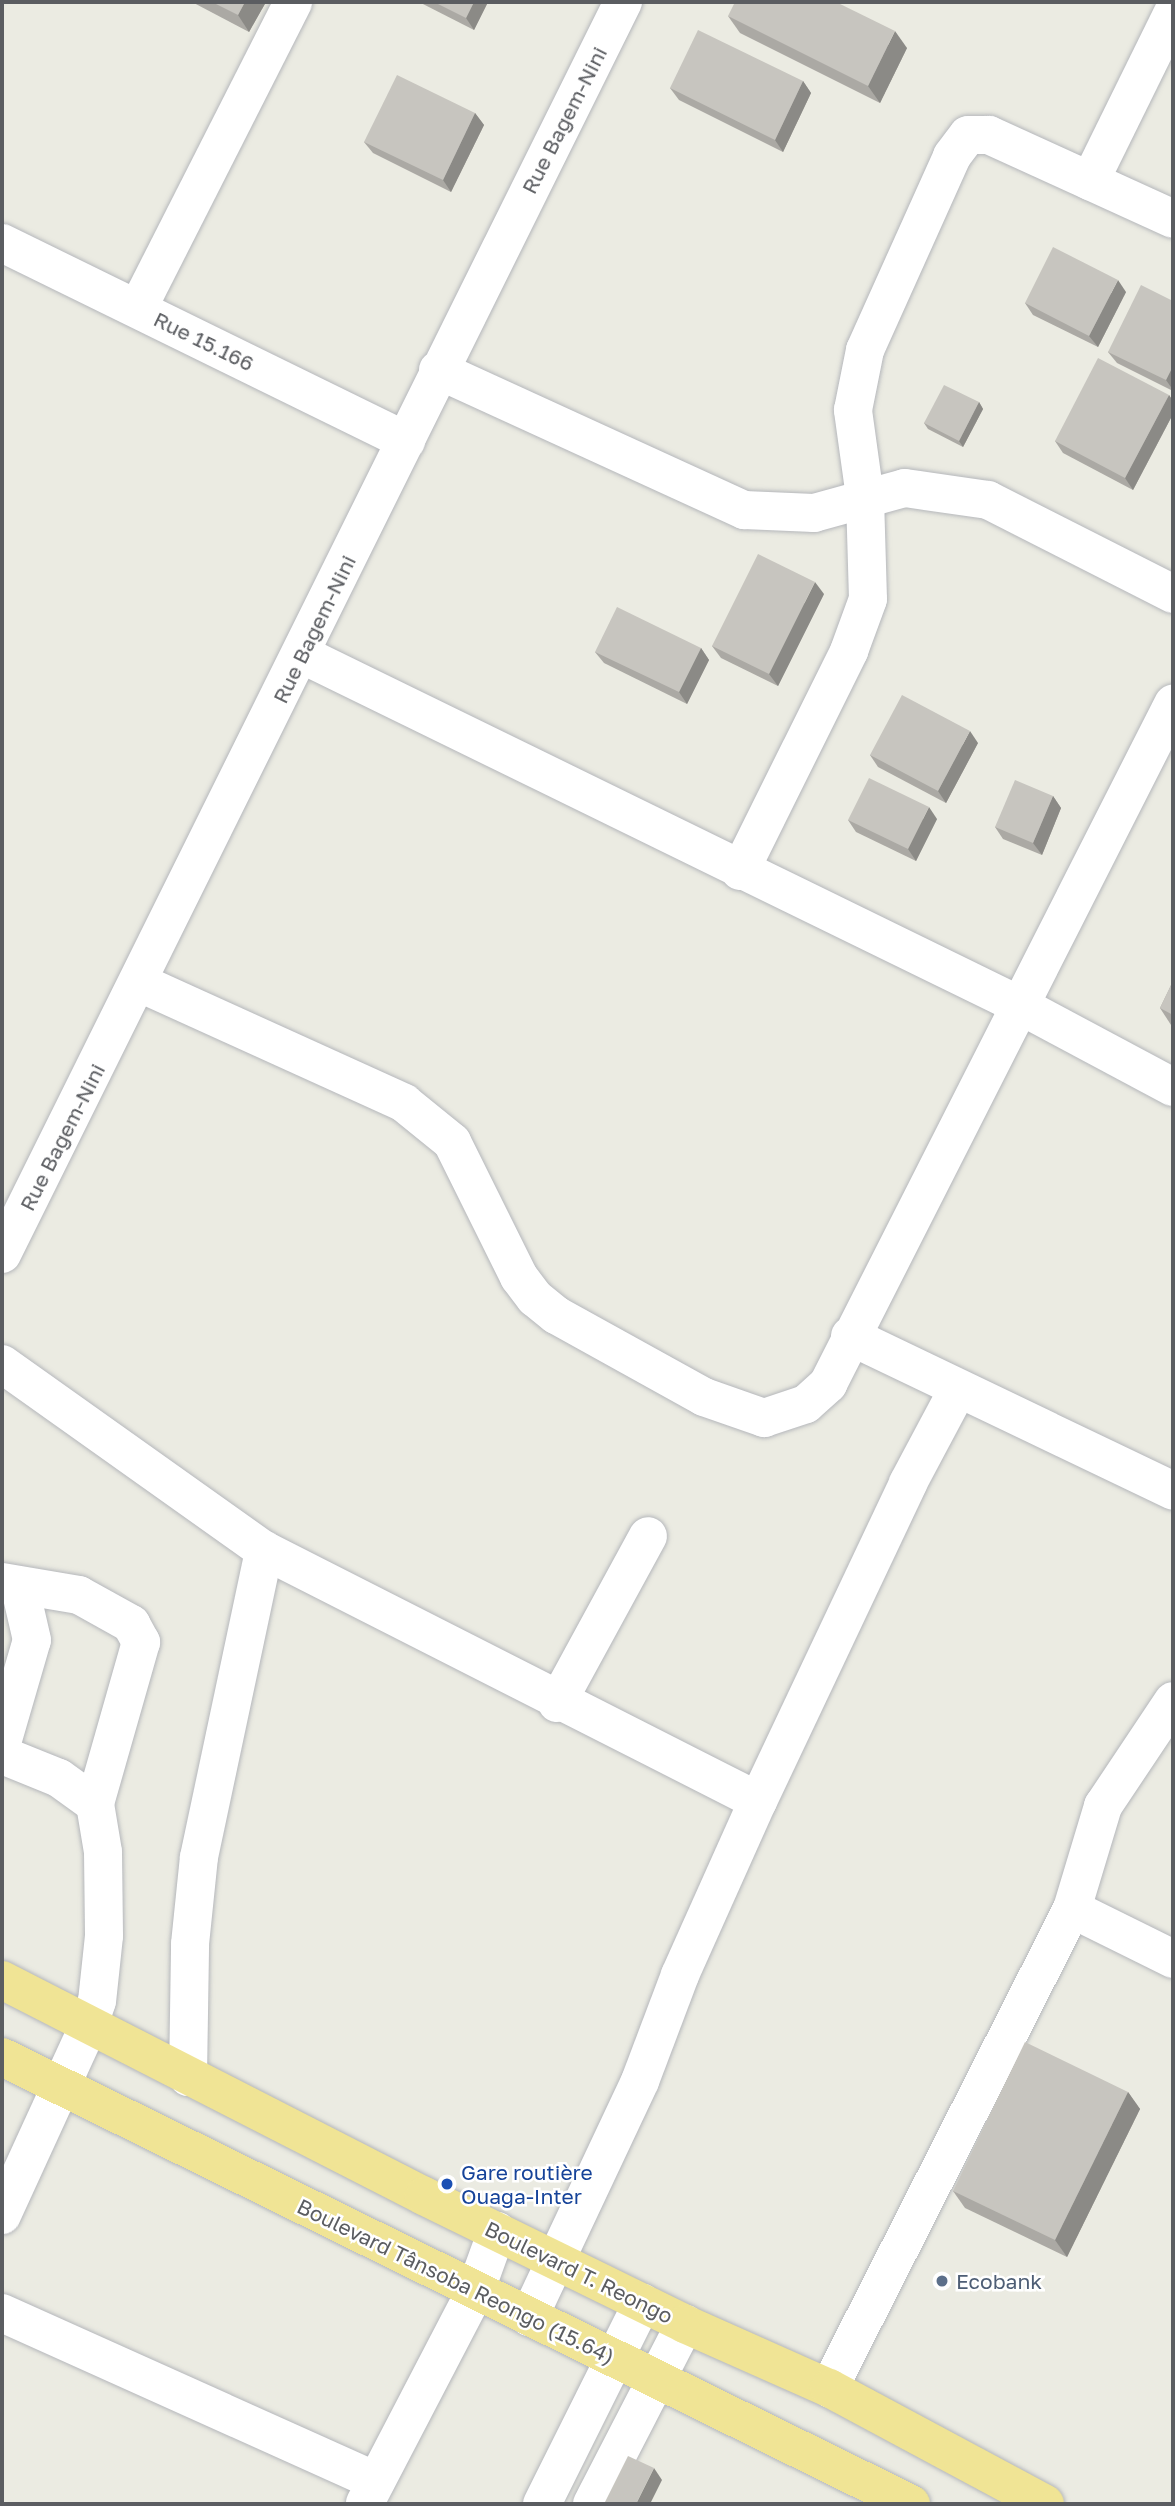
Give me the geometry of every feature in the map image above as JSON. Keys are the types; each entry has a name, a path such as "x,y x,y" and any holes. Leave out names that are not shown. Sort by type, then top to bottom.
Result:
{"highway":[{"name":"Boulevard T. Reongo","path":"2,1980 88,2027 558,2262 829,2388 1045,2504"},
{"name":"Boulevard Tânsoba Reongo (15.64)","path":"2,2057 911,2504"}],"street":[{"path":"138,308 293,2"},
{"name":"Rue Bagem-Nini","path":"2,1254 140,983 438,370 623,2"},
{"path":"1090,181 1173,12"},
{"path":"740,871 849,651 867,599 865,497 853,410 865,350 952,156 968,135 989,135 1173,219"},
{"name":"Rue 15.166","path":"2,243 405,441"},
{"path":"438,370 744,510 814,513 905,488 988,500 1173,594"},
{"path":"301,654 740,871 1021,1006 1173,1087"},
{"path":"140,983 404,1102 452,1142 519,1278 535,1298 556,1315 704,1397 764,1418 806,1404 828,1384 1173,704"},
{"path":"850,1336 1173,1490"},
{"path":"2,1364 264,1550 557,1703 758,1801"},
{"path":"529,2318 558,2262 758,1801 908,1483 958,1389"},
{"path":"557,1703 648,1536"},
{"path":"188,2077 190,1944 198,1857 264,1550"},
{"path":"2,1744 32,1640 11,1585 79,1595 131,1624 141,1642 95,1804 103,1852 104,1936 97,2001 88,2027 58,2084 2,2216"},
{"path":"829,2388 1072,1909 1103,1807 1173,1701"},
{"path":"2,1755 59,1778 95,1804"},
{"path":"1072,1909 1173,1959"},
{"path":"2,2313 370,2493 475,2291 497,2231"},
{"path":"542,2504 642,2302"},
{"path":"592,2504 685,2323"}],"building":[{"path":"212,2 245,2 238,15"},
{"path":"434,2 474,2 466,18"},
{"path":"735,2 836,2 895,31 868,86 728,16"},
{"path":"698,30 803,81 775,140 670,88"},
{"path":"397,75 475,113 443,180 364,142"},
{"path":"1053,247 1118,280 1089,336 1025,303"},
{"path":"1141,285 1173,301 1173,366 1166,380 1108,352"},
{"path":"1098,358 1169,395 1125,478 1055,441"},
{"path":"944,385 979,402 959,441 924,423"},
{"path":"758,554 815,582 769,674 712,646"},
{"path":"617,607 701,648 679,692 595,652"},
{"path":"902,695 970,731 938,791 870,755"},
{"path":"869,778 929,807 908,849 848,820"},
{"path":"1015,780 1053,796 1033,843 995,827"},
{"path":"1173,981 1173,1015 1160,1008"},
{"path":"1025,2042 1128,2092 1055,2240 953,2191"},
{"path":"628,2456 654,2468 636,2504 604,2504"}],"place":[{"name":"Gare routière Ouaga-Inter","path":"447,2184"},
{"name":"Ecobank","path":"942,2281"}]}
